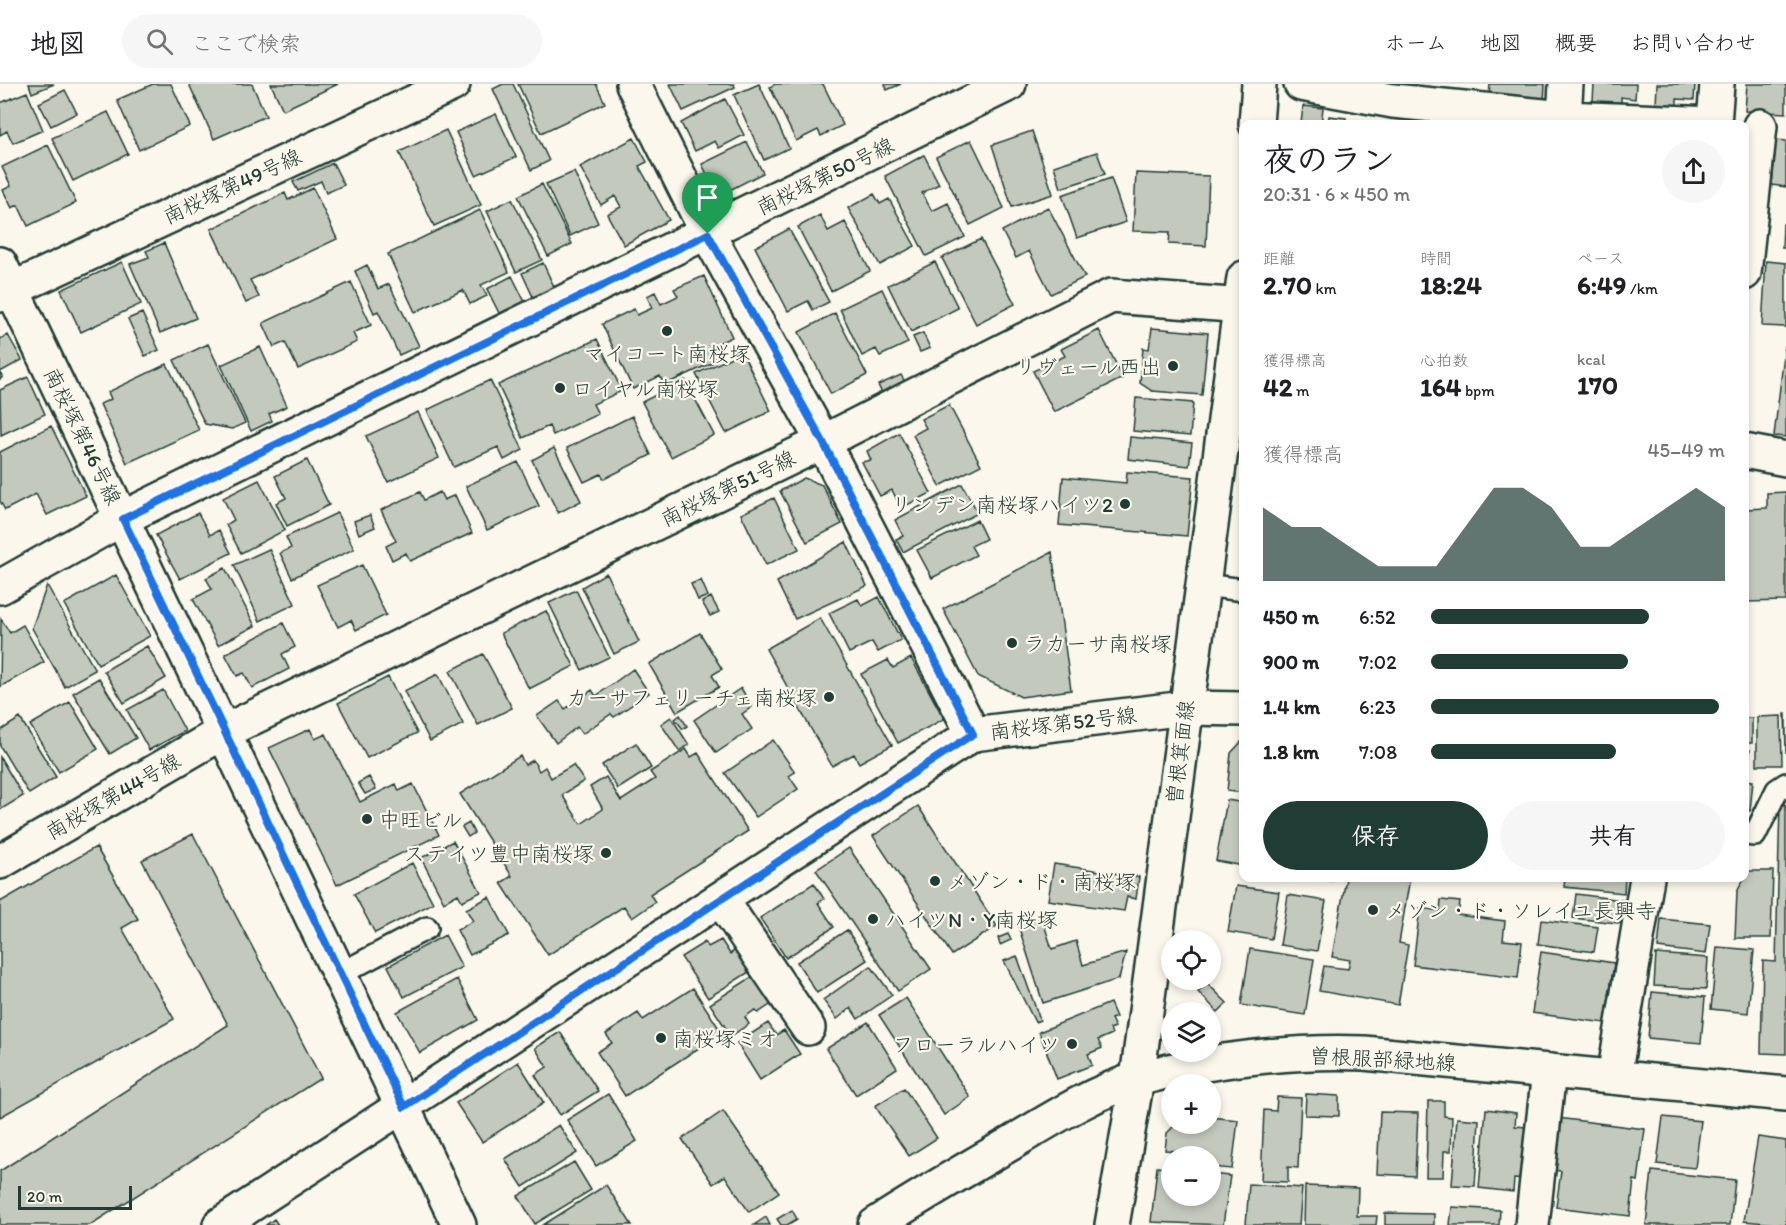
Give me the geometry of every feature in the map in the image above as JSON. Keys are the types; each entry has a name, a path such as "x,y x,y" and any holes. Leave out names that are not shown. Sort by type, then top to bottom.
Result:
{"street":[{"path":"633,84 708,234 823,442 973,734"},
{"name":"南桜塚第50号線","path":"0,587 123,519 1010,84"},
{"path":"1256,120 1259,84"},
{"path":"1300,84 1393,101 1564,118 1614,120"},
{"path":"1564,118 1566,84"},
{"path":"1714,120 1717,84"},
{"name":"南桜塚第49号線","path":"4,282 443,86"},
{"path":"1749,234 1763,126"},
{"name":"南桜塚第46号線","path":"4,282 123,519 459,1225"},
{"name":"南桜塚第51号線","path":"225,731 823,442 1111,296 1239,297"},
{"name":"曽根箕面線","path":"1112,1225 1137,1079 1185,708 1239,326"},
{"path":"1749,452 1786,459"},
{"name":"南桜塚第52号線","path":"220,1225 973,734 1185,708 1239,708"},
{"name":"南桜塚第44号線","path":"0,862 225,731"},
{"path":"1614,1077 1646,882"},
{"path":"721,899 808,1028"},
{"name":"曽根服部緑地線","path":"875,1225 1043,1124 1137,1079 1230,1061 1335,1052 1786,1094"},
{"path":"1532,1225 1549,1071"}],"lane":[{"path":"1203,585 1239,589"},
{"path":"1749,835 1755,836 1777,790 1786,784"},
{"path":"340,974 427,928"}],"building":[{"path":"29,84 54,84 32,93"},
{"path":"153,84 171,84 190,126 139,150 117,100"},
{"path":"189,84 252,84 266,116 214,139"},
{"path":"271,84 338,84 283,110"},
{"path":"503,84 513,84 549,161 531,170 493,89"},
{"path":"518,84 596,84 605,103 541,133"},
{"path":"670,84 734,84 735,87 683,111"},
{"path":"759,84 789,148 764,160 734,95"},
{"path":"775,84 823,84 843,125 821,136 818,130 796,141 770,87"},
{"path":"885,84 901,84 887,90"},
{"path":"1490,84 1545,84 1544,101 1489,97"},
{"path":"1594,84 1636,84 1635,99 1621,97 1621,104 1593,101"},
{"path":"1657,84 1695,84 1694,100 1677,99 1677,107 1656,106"},
{"path":"1747,84 1786,84 1786,113 1745,111"},
{"path":"65,90 77,113 51,126 39,103"},
{"path":"27,92 43,130 13,143 7,131 0,135 0,103"},
{"path":"725,99 744,135 719,148 715,141 695,151 681,123"},
{"path":"1303,106 1323,108 1322,120 1301,120"},
{"path":"108,112 128,154 73,181 52,138"},
{"path":"496,114 516,157 476,175 456,132"},
{"path":"1329,116 1346,118 1346,120 1328,120"},
{"path":"446,130 481,205 434,226 399,152"},
{"path":"1032,131 1053,194 1012,207 992,145"},
{"path":"634,138 647,162 639,166 669,220 624,245 607,214 621,207 615,196 601,205 580,167"},
{"path":"971,140 1004,208 970,225 936,157"},
{"path":"1776,140 1786,141 1786,187 1772,185"},
{"path":"747,142 763,173 718,196 702,164"},
{"path":"48,145 76,203 28,226 18,205 12,208 3,190 11,186 2,167"},
{"path":"1097,152 1105,174 1061,188 1054,166"},
{"path":"924,155 939,184 922,193 932,211 948,203 965,237 926,256 885,176"},
{"path":"333,163 344,185 326,193 321,181 298,191 293,182"},
{"path":"574,172 598,223 570,236 546,184"},
{"path":"1136,173 1209,176 1206,246 1169,244 1170,232 1133,231"},
{"path":"1111,178 1126,222 1077,238 1062,195"},
{"path":"542,184 572,244 548,256 518,196"},
{"path":"313,188 337,239 250,280 259,297 246,303 211,229 285,193 288,200"},
{"path":"874,194 880,204 889,199 915,246 880,265 848,208"},
{"path":"512,199 542,260 516,272 487,211"},
{"path":"1048,207 1085,277 1051,294 1029,251 1016,258 1002,231"},
{"path":"480,210 509,272 481,285 487,296 470,304 463,290 415,312 388,254"},
{"path":"820,215 828,231 845,222 870,271 831,291 798,227"},
{"path":"1783,224 1786,224 1786,248 1782,248"},
{"path":"789,229 829,302 813,310 808,301 788,311 755,247"},
{"path":"981,239 1015,304 976,324 942,258"},
{"path":"164,243 196,318 160,333 130,264 149,257 146,251"},
{"path":"1766,261 1786,263 1786,327 1762,326"},
{"path":"122,262 141,304 81,332 61,290"},
{"path":"935,262 958,308 911,332 888,285"},
{"path":"543,263 555,289 534,299 522,273"},
{"path":"367,265 378,289 389,284 419,346 399,355 378,311 374,313 355,271"},
{"path":"512,276 525,302 500,315 487,289"},
{"name":"マイコート南桜塚","path":"704,276 732,337 710,347 716,361 664,385 660,376 633,389 602,324 634,309 637,315 652,308 647,296 655,292 661,304 678,296 674,289"},
{"path":"351,282 371,325 353,333 357,342 298,369 285,342 274,347 263,323"},
{"path":"882,289 908,343 880,356 876,349 862,356 840,309"},
{"path":"142,313 159,350 145,356 128,319"},
{"path":"835,313 867,375 831,394 799,332"},
{"name":"リヴェール西出","path":"1152,328 1208,333 1202,395 1152,391 1140,383 1143,348 1149,349"},
{"path":"1099,330 1123,378 1054,412 1033,371 1065,356 1061,349"},
{"path":"923,333 930,348 920,352 913,337"},
{"path":"8,335 22,360 0,372 0,339"},
{"name":"ロイヤル南桜塚","path":"597,339 622,391 593,404 598,414 553,435 549,426 523,438 498,385"},
{"path":"208,344 245,423 232,429 205,424 174,360"},
{"path":"1786,346 1786,437 1774,436"},
{"path":"260,347 287,406 269,414 272,421 251,431 221,365"},
{"path":"742,352 771,411 726,433 696,374"},
{"path":"167,364 199,430 127,463 100,404 111,399 108,392"},
{"path":"901,375 905,382 882,393 878,385"},
{"path":"28,377 45,414 1,435 0,390"},
{"path":"490,380 523,450 504,460 498,447 454,467 427,410"},
{"path":"685,380 714,435 671,457 642,402"},
{"path":"1136,398 1193,403 1190,436 1133,431"},
{"path":"949,405 981,465 940,486 913,435 926,428 921,419"},
{"path":"418,412 439,458 388,482 366,436"},
{"path":"632,416 651,455 604,479 601,474 584,482 567,448"},
{"path":"51,426 86,496 47,515 36,494 5,510 0,501 0,452"},
{"path":"899,433 931,493 901,508 892,490 880,496 862,462 871,460 867,451"},
{"path":"1130,437 1192,443 1189,466 1128,459"},
{"path":"554,448 581,501 558,513 532,460"},
{"path":"307,460 329,505 287,526 276,503 286,498 275,476"},
{"path":"518,462 539,506 487,530 466,486"},
{"name":"リンデン南桜塚ハイツ2","path":"1127,472 1193,477 1187,536 1059,525 1063,477 1126,483"},
{"path":"804,478 822,485 842,524 807,542 780,491"},
{"path":"259,480 285,530 241,553 226,525 234,520 223,498"},
{"path":"962,484 978,513 903,552 896,539 903,536 895,520"},
{"path":"420,492 424,500 440,492 444,500 455,495 472,533 410,561 406,553 392,560 386,546 396,541 381,510"},
{"path":"1786,492 1786,601 1749,602 1749,509 1767,508 1767,493"},
{"path":"774,498 799,549 766,565 741,514"},
{"path":"198,513 210,535 219,530 231,553 180,579 156,535"},
{"path":"337,513 354,549 292,578 280,553 291,548 286,537"},
{"path":"370,515 375,527 359,534 354,521"},
{"path":"977,520 986,539 971,546 976,555 932,578 917,550"},
{"path":"846,542 867,586 795,619 777,582"},
{"path":"269,549 295,604 260,621 234,565"},
{"name":"ラカーサ南桜塚","path":"1052,552 1071,690 1021,697 978,676 943,609"},
{"path":"362,565 386,615 356,630 351,620 338,627 317,585"},
{"path":"225,568 255,626 218,645 193,599 212,589 206,578"},
{"path":"606,573 639,642 614,654 582,587"},
{"path":"116,575 150,636 98,664 64,604"},
{"path":"701,580 708,596 698,600 691,584"},
{"path":"47,585 95,670 65,687 32,628"},
{"path":"576,590 609,657 582,670 549,603"},
{"path":"711,597 719,612 710,616 702,602"},
{"path":"879,597 901,640 878,652 872,642 849,653 829,613 858,599 862,606"},
{"path":"546,611 574,666 529,689 501,633"},
{"name":"カーサフェリーチェ南桜塚","path":"820,618 892,745 859,763 854,754 832,766 766,649"},
{"path":"1,619 10,633 23,625 44,662 0,687"},
{"path":"283,623 295,647 282,654 289,669 252,688 244,673 237,676 225,654"},
{"path":"700,633 722,669 712,675 719,687 677,712 649,664"},
{"path":"147,646 166,678 124,703 104,671"},
{"path":"483,654 512,708 478,725 450,671"},
{"path":"911,658 944,719 898,743 861,674 888,660 893,668"},
{"path":"633,669 649,693 614,717 611,714 582,734 577,727 556,743 537,716 559,701 565,709 592,690 596,696"},
{"path":"438,674 463,724 430,741 404,691"},
{"path":"388,677 417,733 367,758 338,703"},
{"path":"99,678 136,738 110,754 73,693"},
{"path":"741,688 752,707 742,714 752,729 716,753 694,720"},
{"path":"163,690 185,731 149,750 127,710"},
{"path":"70,702 98,749 59,772 30,725"},
{"path":"680,715 687,726 683,729 675,719"},
{"path":"1781,716 1782,765 1757,765 1757,717"},
{"path":"671,717 689,745 679,751 661,724"},
{"path":"20,718 56,777 29,794 0,746 0,731"},
{"path":"1749,718 1752,718 1752,743 1749,743"},
{"name":"中旺ビル","path":"310,729 315,739 326,734 360,802 396,784 399,791 413,784 439,835 337,885 269,748"},
{"path":"773,740 795,772 789,776 798,789 756,817 725,773"},
{"path":"636,743 651,768 618,789 602,765"},
{"path":"1239,744 1239,792 1227,791 1231,753"},
{"name":"ステイツ豊中南桜塚","path":"686,749 691,757 698,753 748,831 650,894 655,902 632,918 624,906 548,955 501,883 512,876 460,794 520,756 525,765 533,760 539,771 545,767 551,778 573,765 584,781 562,795 581,824 603,809 590,787 606,777 621,801 655,779 650,772"},
{"path":"0,757 23,796 0,810"},
{"path":"369,777 376,789 365,794 358,783"},
{"path":"1749,781 1753,781 1749,811"},
{"path":"1227,800 1239,802 1239,865 1216,861"},
{"path":"1780,804 1786,805 1786,1054 1761,1053 1763,961 1776,962"},
{"name":"メゾン・ド・南桜塚","path":"918,806 997,926 952,955 873,836"},
{"path":"469,823 474,833 468,837 462,827"},
{"path":"193,834 321,1078 90,1225 0,1225 0,1171 228,1025 142,860"},
{"path":"453,841 481,892 462,901 458,894 444,902 421,858"},
{"path":"96,847 138,919 122,928 174,1019 0,1117 0,902"},
{"name":"ハイツN・Y南桜塚","path":"849,848 931,969 898,991 816,870"},
{"path":"412,863 433,903 375,933 354,894"},
{"path":"1054,864 1139,877 1136,899 1127,897 1124,911 1048,900"},
{"path":"1749,871 1773,871 1771,938 1735,938 1737,892 1742,882 1749,882"},
{"name":"メゾン・ド・ソレイユ長興寺","path":"1345,882 1409,882 1399,943 1408,945 1398,1005 1319,991 1324,966 1348,969 1350,960 1332,957"},
{"path":"1565,882 1625,882 1624,893 1564,887"},
{"path":"814,883 824,899 818,903 834,927 786,958 760,918"},
{"path":"1236,886 1279,892 1271,939 1228,932"},
{"path":"1576,894 1629,901 1626,924 1573,918"},
{"path":"1288,895 1326,901 1317,951 1280,945"},
{"path":"489,897 509,935 470,955 457,930 473,921 466,909"},
{"path":"1441,900 1460,902 1458,915 1505,921 1503,940 1522,942 1518,978 1413,965 1420,908 1440,911"},
{"path":"1042,918 1052,949 1076,941 1083,965 1126,952 1119,979 1043,1003 1018,925"},
{"path":"1661,919 1710,924 1706,954 1658,948"},
{"path":"1541,920 1598,927 1594,952 1538,944"},
{"path":"847,930 867,960 817,993 797,962"},
{"path":"1008,934 1011,940 1000,945 998,938"},
{"path":"445,935 462,967 404,997 388,966"},
{"path":"721,940 730,954 735,950 749,972 708,998 681,957 705,942 708,947"},
{"path":"1717,947 1754,950 1748,1013 1711,1009"},
{"path":"1250,949 1314,959 1305,1015 1241,1005"},
{"path":"1541,952 1614,963 1605,1023 1532,1013"},
{"path":"1656,954 1708,958 1706,989 1654,986"},
{"path":"1017,956 1040,1020 1035,1022 1004,961"},
{"path":"871,966 892,995 858,1019 851,1008 837,1019 823,1000"},
{"path":"755,975 773,1003 758,1013 755,1010 745,1017 749,1024 731,1036 710,1004"},
{"path":"457,979 478,1020 420,1053 397,1012"},
{"name":"南桜塚ミオ","path":"693,988 722,1033 625,1096 597,1052 612,1043 606,1034 638,1013 643,1020"},
{"path":"1214,990 1227,1003 1221,1009 1221,1002 1208,1002 1198,992"},
{"path":"1652,992 1705,997 1701,1043 1648,1038"},
{"path":"906,998 970,1097 944,1115 879,1015"},
{"name":"フローラルハイツ","path":"1110,1003 1116,1017 1111,1019 1115,1027 1110,1029 1112,1034 1098,1040 1102,1048 1088,1054 1092,1065 1057,1079 1039,1032"},
{"path":"868,1022 897,1068 856,1095 826,1049"},
{"path":"768,1023 776,1035 784,1030 800,1054 760,1080 737,1043"},
{"path":"560,1032 598,1091 560,1115 535,1075 547,1067 535,1048"},
{"path":"518,1062 544,1103 482,1142 456,1103"},
{"path":"904,1088 937,1138 909,1156 875,1106"},
{"path":"608,1094 637,1141 596,1166 567,1120"},
{"path":"1306,1094 1339,1096 1339,1116 1305,1115"},
{"path":"1277,1097 1301,1098 1298,1168 1288,1167 1288,1182 1261,1181 1264,1110 1276,1111"},
{"path":"1428,1101 1444,1101 1444,1116 1452,1117 1451,1151 1444,1151 1443,1177 1426,1177"},
{"path":"1486,1109 1516,1113 1515,1126 1526,1127 1524,1149 1531,1149 1528,1180 1514,1179 1513,1192 1479,1188"},
{"path":"723,1111 779,1192 749,1212 725,1176 713,1184 682,1139"},
{"path":"1380,1112 1418,1113 1415,1176 1377,1174"},
{"path":"1663,1117 1701,1121 1695,1168 1657,1164"},
{"path":"1221,1118 1238,1120 1232,1169 1221,1168 1221,1146 1165,1146 1167,1134 1221,1134"},
{"path":"1457,1118 1479,1120 1475,1186 1452,1185"},
{"path":"1557,1118 1645,1129 1638,1181 1634,1180 1630,1216 1556,1207 1561,1171 1551,1170"},
{"path":"559,1125 577,1153 523,1187 505,1159"},
{"path":"1758,1137 1786,1141 1786,1225 1744,1221"},
{"path":"574,1162 591,1190 535,1224 518,1196"},
{"path":"1157,1167 1161,1168 1161,1206 1221,1206 1221,1175 1230,1176 1223,1225 1151,1222"},
{"path":"1652,1171 1735,1180 1730,1225 1646,1225"},
{"path":"1249,1184 1302,1188 1299,1225 1246,1225"},
{"path":"606,1185 632,1225 543,1225"},
{"path":"1305,1186 1358,1188 1357,1216 1377,1216 1376,1225 1304,1225"},
{"path":"1452,1207 1500,1210 1499,1225 1450,1225"},
{"path":"792,1210 797,1219 787,1225 781,1225 777,1219"},
{"path":"1385,1213 1434,1214 1434,1225 1385,1225"},
{"path":"766,1217 770,1225 754,1225"},
{"path":"274,1219 278,1225 266,1225"}],"place":[{"name":"マイコート南桜塚","path":"667,331"},
{"name":"リヴェール西出","path":"1173,366"},
{"name":"ロイヤル南桜塚","path":"560,388"},
{"name":"リンデン南桜塚ハイツ2","path":"1125,504"},
{"name":"ラカーサ南桜塚","path":"1012,643"},
{"name":"カーサフェリーチェ南桜塚","path":"829,697"},
{"name":"中旺ビル","path":"367,819"},
{"name":"ステイツ豊中南桜塚","path":"606,853"},
{"name":"メゾン・ド・南桜塚","path":"935,881"},
{"name":"メゾン・ド・ソレイユ長興寺","path":"1373,910"},
{"name":"ハイツN・Y南桜塚","path":"873,919"},
{"name":"南桜塚ミオ","path":"661,1038"},
{"name":"フローラルハイツ","path":"1072,1044"}],"route":[{"path":"708,234 823,442 973,734 404,1107 123,519 708,234"}]}
